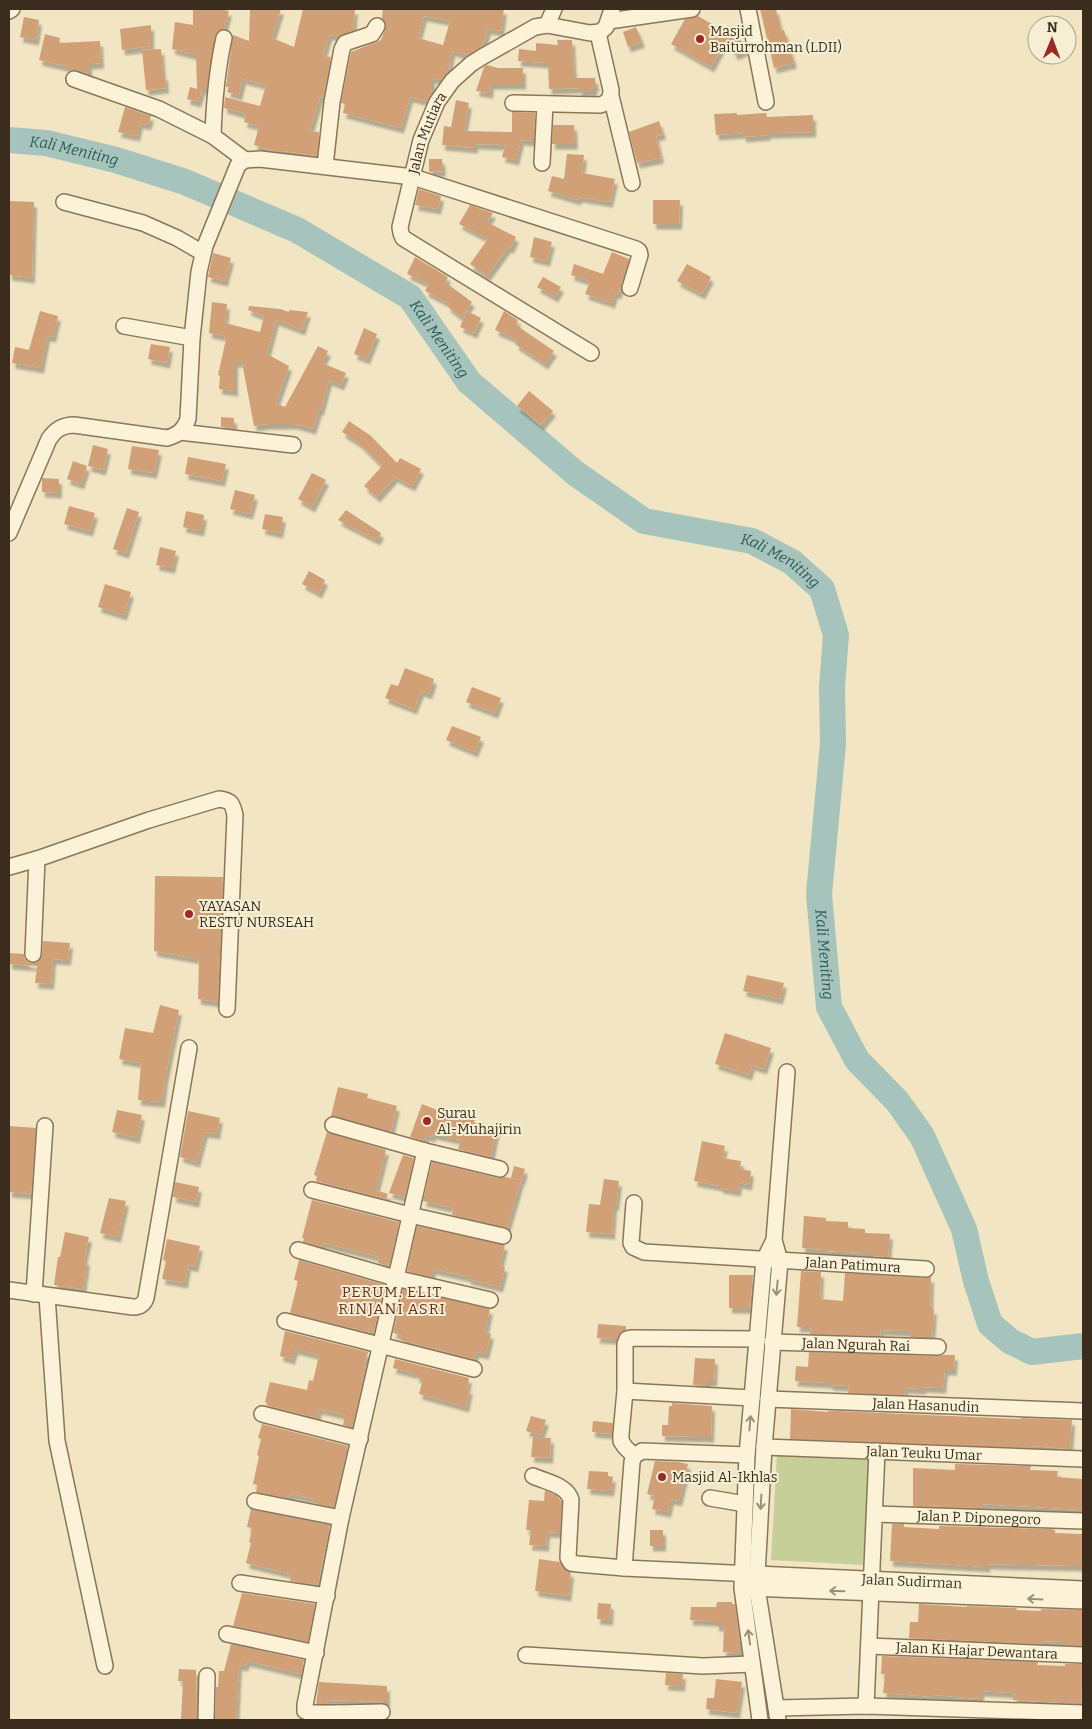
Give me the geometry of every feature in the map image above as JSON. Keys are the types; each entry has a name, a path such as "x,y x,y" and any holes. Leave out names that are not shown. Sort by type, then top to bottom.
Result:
{"street":[{"path":"554,9 547,25 590,33 598,33 606,27 611,15 692,9"},
{"path":"748,9 766,102"},
{"name":"Jalan Mutiara","path":"241,164 260,159 414,177 421,140 431,113 452,81 482,56 530,30 547,25"},
{"path":"325,166 332,102 342,49 345,43 372,34 377,26"},
{"path":"598,33 632,183"},
{"path":"213,136 218,66 224,38"},
{"path":"9,533 49,439 59,428 74,425 167,438 180,432 185,426 188,419 195,300 204,249 241,164 213,136 159,109 74,79"},
{"path":"513,103 600,104 607,101 611,96"},
{"path":"542,163 545,104"},
{"path":"591,352 403,238 400,227 414,177 636,249 640,255 630,288"},
{"path":"64,202 143,223 204,249"},
{"path":"124,326 192,338"},
{"path":"180,432 293,445"},
{"path":"9,867 149,820 218,799 227,800 232,804 235,815 226,1010"},
{"path":"33,954 37,859"},
{"path":"9,1290 133,1307 141,1305 146,1300 189,1048"},
{"path":"760,1720 752,1664 745,1504 747,1454 752,1398 780,1261 774,1240 787,1072"},
{"path":"333,1125 500,1169"},
{"path":"45,1126 41,1295 56,1441 104,1666"},
{"path":"382,1712 338,1717 306,1711 305,1705 342,1518 425,1150"},
{"path":"312,1190 503,1236"},
{"name":"Jalan Patimura","path":"634,1203 631,1243 633,1247 644,1252 926,1269"},
{"path":"774,1240 764,1260 768,1399 749,1581 777,1714 866,1706 972,1715 1083,1713"},
{"path":"298,1250 395,1278 490,1300"},
{"path":"285,1321 474,1369"},
{"name":"Jalan Ngurah Rai","path":"634,1456 621,1441 625,1344 631,1338 765,1340 938,1347"},
{"path":"624,1391 752,1398"},
{"name":"Jalan Hasanudin","path":"768,1399 1083,1411"},
{"path":"262,1414 360,1439"},
{"name":"Jalan Teuku Umar","path":"764,1447 1083,1459"},
{"path":"624,1568 634,1456 642,1451 747,1454"},
{"path":"866,1706 877,1451"},
{"name":"Jalan Sudirman","path":"533,1476 565,1489 570,1493 568,1558 571,1563 749,1581 872,1586 1083,1589"},
{"path":"710,1498 745,1504"},
{"path":"255,1501 342,1518"},
{"name":"Jalan P. Diponegoro","path":"875,1514 1083,1521"},
{"path":"240,1582 327,1596"},
{"path":"872,1586 1083,1601"},
{"path":"227,1634 316,1653"},
{"name":"Jalan Ki Hajar Dewantara","path":"869,1646 1083,1655"},
{"path":"526,1655 703,1666 752,1664"},
{"path":"206,1720 207,1676"}],"green space":[{"path":"777,1455 869,1460 863,1565 771,1560"}],"building":[{"path":"193,9 229,11 224,29 217,31 215,36 207,89 200,89 202,90 198,102 187,99 190,87 197,89 196,55 172,49 175,22 193,25"},
{"path":"250,9 281,9 272,38 294,47 303,9 355,9 353,31 339,36 329,35 323,56 331,57 323,98 320,97 310,131 319,132 317,156 283,151 277,152 254,145 259,126 244,122 246,114 224,108 225,97 260,106 266,85 243,79 239,95 227,92 229,87 226,87 233,35 249,41"},
{"path":"383,9 504,9 501,31 488,29 483,45 468,55 452,51 447,73 441,80 432,78 432,90 427,101 410,97 401,128 343,113 345,104 341,103 351,52 381,40 386,27 382,18","holes":["424,16 450,21 443,45 418,38"]},
{"path":"760,9 776,9 781,31 784,30 794,63 774,68"},
{"name":"Masjid Baiturrohman (LDII)","path":"698,16 745,43 746,50 735,55 727,38 711,67 671,44 685,19"},
{"path":"24,17 39,20 36,40 20,37"},
{"path":"151,25 151,46 122,50 120,29"},
{"path":"636,27 642,42 628,47 623,32"},
{"path":"45,34 60,38 59,43 100,41 101,63 89,64 89,74 77,70 69,71 69,67 39,60"},
{"path":"557,40 572,40 574,78 595,78 596,87 594,87 594,91 579,91 579,88 549,89 548,63 518,61 519,49 536,51 536,43 558,45"},
{"path":"161,49 166,88 146,90 142,50"},
{"path":"487,65 498,68 523,68 523,84 491,84 490,93 476,91 484,67"},
{"path":"456,100 469,103 464,131 512,132 512,112 535,113 534,141 521,140 516,160 502,157 505,145 475,144 475,148 442,145 444,126 451,127"},
{"path":"125,107 151,116 148,125 140,123 137,136 118,132"},
{"path":"737,113 737,115 766,113 767,117 813,115 813,132 768,133 768,135 743,137 743,133 716,135 714,114"},
{"path":"659,121 663,134 656,136 661,158 637,163 629,132"},
{"path":"553,125 574,125 575,144 552,144"},
{"path":"567,154 584,155 582,173 615,179 610,202 579,197 578,200 548,191 552,176 564,179"},
{"path":"429,159 442,159 443,171 429,172"},
{"path":"419,189 441,196 438,209 415,205"},
{"path":"653,200 680,200 679,224 653,224"},
{"path":"9,201 34,202 32,278 9,275"},
{"path":"470,205 493,213 487,222 516,237 511,248 508,247 487,276 470,264 488,239 459,224"},
{"path":"534,237 552,242 547,261 530,257"},
{"path":"612,252 629,259 621,287 618,294 615,293 612,303 585,294 590,281 571,275 574,264 603,274"},
{"path":"213,253 231,258 225,281 208,277"},
{"path":"415,257 448,277 445,282 472,302 461,317 447,306 450,304 425,291 429,284 407,274"},
{"path":"687,264 711,277 702,294 677,281"},
{"path":"543,277 561,287 555,297 537,287"},
{"path":"212,302 227,304 225,323 260,332 264,316 248,310 249,306 280,309 289,312 289,310 308,312 302,330 276,320 267,354 289,366 276,403 285,407 318,346 328,351 322,363 346,373 341,385 329,380 321,410 319,410 313,429 295,424 254,426 242,362 235,362 235,391 219,389 220,376 218,375 226,339 224,339 225,336 209,333"},
{"path":"40,311 58,316 53,337 47,336 41,368 12,363 15,347 29,350"},
{"path":"467,311 481,318 474,333 460,327"},
{"path":"504,311 518,320 516,325 554,351 545,364 515,344 518,340 495,330"},
{"path":"364,328 377,334 367,359 354,354"},
{"path":"151,344 170,347 167,363 148,359"},
{"path":"529,391 553,411 541,425 517,406"},
{"path":"221,417 234,418 234,429 221,427"},
{"path":"349,421 371,436 397,463 400,458 421,469 412,486 395,477 377,497 364,486 382,466 359,443 342,432"},
{"path":"93,445 108,449 103,470 88,466"},
{"path":"132,446 159,450 154,473 128,469"},
{"path":"188,457 226,464 222,481 185,474"},
{"path":"73,461 87,466 81,484 67,479"},
{"path":"312,473 326,480 312,507 298,499"},
{"path":"42,478 59,479 59,493 42,492"},
{"path":"235,490 255,495 250,514 230,509"},
{"path":"69,506 95,513 90,531 64,524"},
{"path":"127,508 139,512 126,553 113,549"},
{"path":"346,510 381,533 377,540 338,520"},
{"path":"186,511 204,515 201,531 183,527"},
{"path":"265,514 283,517 280,533 262,529"},
{"path":"160,547 176,551 172,568 156,565"},
{"path":"309,571 325,580 319,593 302,584"},
{"path":"105,584 131,592 124,615 98,607"},
{"path":"405,668 434,679 429,694 421,691 414,709 385,698 391,684 398,686"},
{"path":"472,687 501,698 495,713 466,702"},
{"path":"452,726 481,737 475,752 446,740"},
{"name":"YAYASAN RESTU NURSEAH","path":"155,876 223,877 218,1002 198,999 199,959 154,951"},
{"path":"43,941 70,943 68,960 53,959 51,984 35,983 37,966 9,964 9,953 24,954 28,962 38,962 42,955"},
{"path":"747,975 784,983 780,999 743,991"},
{"path":"160,1005 179,1010 162,1102 138,1100 141,1063 119,1059 125,1028 153,1033"},
{"path":"725,1033 771,1048 764,1069 752,1065 749,1075 715,1064"},
{"path":"338,1087 368,1094 367,1098 397,1106 391,1132 331,1116"},
{"path":"422,1104 447,1114 475,1119 474,1123 497,1128 491,1157 458,1149 461,1140 433,1134 432,1137 426,1135 425,1141 410,1137"},
{"path":"117,1110 142,1115 137,1138 112,1132"},
{"path":"188,1111 220,1118 217,1134 205,1132 197,1162 180,1157"},
{"path":"9,1126 36,1128 31,1194 9,1192"},
{"path":"327,1132 386,1150 376,1190 388,1194 386,1199 316,1181 317,1176 314,1175"},
{"path":"702,1141 725,1146 722,1158 741,1161 740,1169 751,1171 749,1185 739,1183 738,1191 694,1181"},
{"path":"403,1155 414,1158 405,1197 389,1193"},
{"path":"432,1162 498,1178 505,1177 521,1180 507,1228 452,1215 453,1208 423,1201"},
{"path":"514,1166 525,1169 522,1180 511,1178"},
{"path":"604,1179 619,1181 616,1205 614,1205 612,1234 586,1232 589,1204 600,1205"},
{"path":"175,1182 199,1187 196,1202 173,1197"},
{"path":"109,1198 126,1201 118,1237 100,1233"},
{"path":"312,1200 399,1222 389,1266 378,1263 379,1257 323,1243 322,1247 303,1242 304,1238 302,1238"},
{"path":"804,1216 826,1218 826,1221 848,1222 848,1228 865,1229 865,1233 890,1234 888,1257 874,1256 874,1253 802,1248"},
{"path":"417,1226 505,1245 500,1265 505,1267 500,1287 433,1269 431,1277 407,1271"},
{"path":"65,1232 89,1237 84,1260 87,1260 83,1289 54,1285 58,1257 60,1257"},
{"path":"167,1239 200,1246 195,1267 188,1265 185,1283 162,1279 166,1261 163,1260"},
{"path":"299,1260 385,1285 372,1333 290,1313 298,1281 294,1280"},
{"path":"801,1271 821,1272 820,1299 843,1301 845,1273 931,1277 930,1309 934,1309 932,1337 910,1337 910,1331 881,1330 880,1336 810,1334 811,1327 797,1327"},
{"path":"729,1275 753,1275 750,1308 729,1308"},
{"path":"403,1289 490,1309 485,1332 491,1334 486,1354 476,1352 474,1359 400,1340 401,1335 393,1333"},
{"path":"598,1324 626,1326 626,1330 621,1332 617,1339 597,1338"},
{"path":"285,1331 368,1352 352,1427 343,1425 345,1415 319,1409 317,1418 266,1405 270,1382 307,1390 309,1380 313,1381 319,1355 295,1349 292,1359 280,1356"},
{"path":"809,1352 955,1355 954,1370 945,1370 943,1388 905,1388 904,1395 848,1393 849,1386 795,1381 796,1366 808,1367"},
{"path":"695,1358 715,1359 714,1381 708,1381 708,1386 693,1385"},
{"path":"395,1359 469,1378 467,1389 470,1389 466,1407 419,1394 423,1379 416,1377 417,1374 393,1368"},
{"path":"672,1403 712,1406 711,1437 662,1436 662,1425 668,1425 669,1406 672,1406"},
{"path":"791,1409 828,1412 1072,1420 1070,1449 1032,1446 1032,1448 790,1439"},
{"path":"531,1416 546,1420 541,1435 526,1431"},
{"path":"593,1421 613,1423 612,1434 592,1432"},
{"path":"262,1424 348,1446 334,1507 313,1503 314,1499 292,1494 288,1498 256,1492 258,1485 253,1484 261,1439 258,1438"},
{"path":"533,1437 551,1438 550,1458 531,1457"},
{"path":"655,1461 688,1464 679,1501 671,1499 668,1512 652,1509 655,1496 647,1494"},
{"path":"955,1464 1031,1466 1030,1470 1058,1471 1057,1477 1083,1479 1083,1510 982,1504 982,1508 913,1506 913,1468 955,1470"},
{"path":"589,1471 608,1472 608,1476 613,1477 611,1491 587,1489"},
{"path":"545,1490 556,1495 562,1502 560,1533 547,1532 546,1546 529,1545 531,1530 526,1530 529,1500 544,1501"},
{"path":"251,1509 330,1525 318,1585 290,1581 291,1574 246,1563 251,1543 249,1542 252,1528 247,1527"},
{"path":"892,1524 904,1524 904,1527 939,1529 939,1526 1051,1529 1055,1530 1055,1533 1083,1534 1083,1566 987,1564 987,1567 890,1561"},
{"path":"650,1530 663,1530 663,1546 650,1546"},
{"path":"539,1559 560,1562 566,1571 571,1572 568,1596 535,1591"},
{"path":"242,1593 315,1604 308,1642 233,1626"},
{"path":"717,1602 732,1602 732,1604 735,1604 740,1653 723,1652 724,1626 716,1626 716,1621 690,1620 691,1607 716,1607"},
{"path":"598,1603 611,1604 610,1620 597,1619"},
{"path":"919,1604 1017,1608 1016,1610 1041,1611 1041,1609 1083,1610 1083,1646 1066,1645 1066,1642 1043,1641 1043,1643 1039,1644 909,1638 910,1622 918,1622"},
{"path":"231,1644 304,1660 301,1674 247,1661 245,1666 239,1665 236,1720 215,1720 216,1687 218,1687 219,1671 224,1671"},
{"path":"882,1656 1038,1662 1037,1665 1065,1666 1065,1664 1083,1664 1081,1704 1013,1700 1014,1693 981,1691 981,1699 883,1693 885,1674 881,1674"},
{"path":"179,1669 196,1670 197,1720 181,1720 183,1681 178,1681"},
{"path":"666,1673 683,1674 682,1686 665,1685"},
{"path":"716,1679 742,1682 737,1713 706,1709 707,1698 714,1698"},
{"path":"319,1682 387,1686 387,1702 328,1700 327,1704 316,1704"}],"waterway":[{"name":"Kali Meniting","path":"9,140 46,143 116,160 185,182 297,230 410,297 469,382 575,473 644,521 752,541 792,562 822,589 836,635 832,687 833,744 819,894 829,1007 857,1060 897,1101 922,1136 964,1229 976,1281 990,1324 1010,1341 1032,1352 1083,1346"}],"place":[{"name":"Masjid Baiturrohman (LDII)","path":"700,39"},
{"name":"YAYASAN RESTU NURSEAH","path":"189,914"},
{"name":"Surau Al-Muhajirin","path":"427,1121"},
{"name":"Masjid Al-Ikhlas","path":"662,1477"}],"district":[{"name":"PERUM. ELIT RINJANI ASRI","path":"392,1300"}]}
